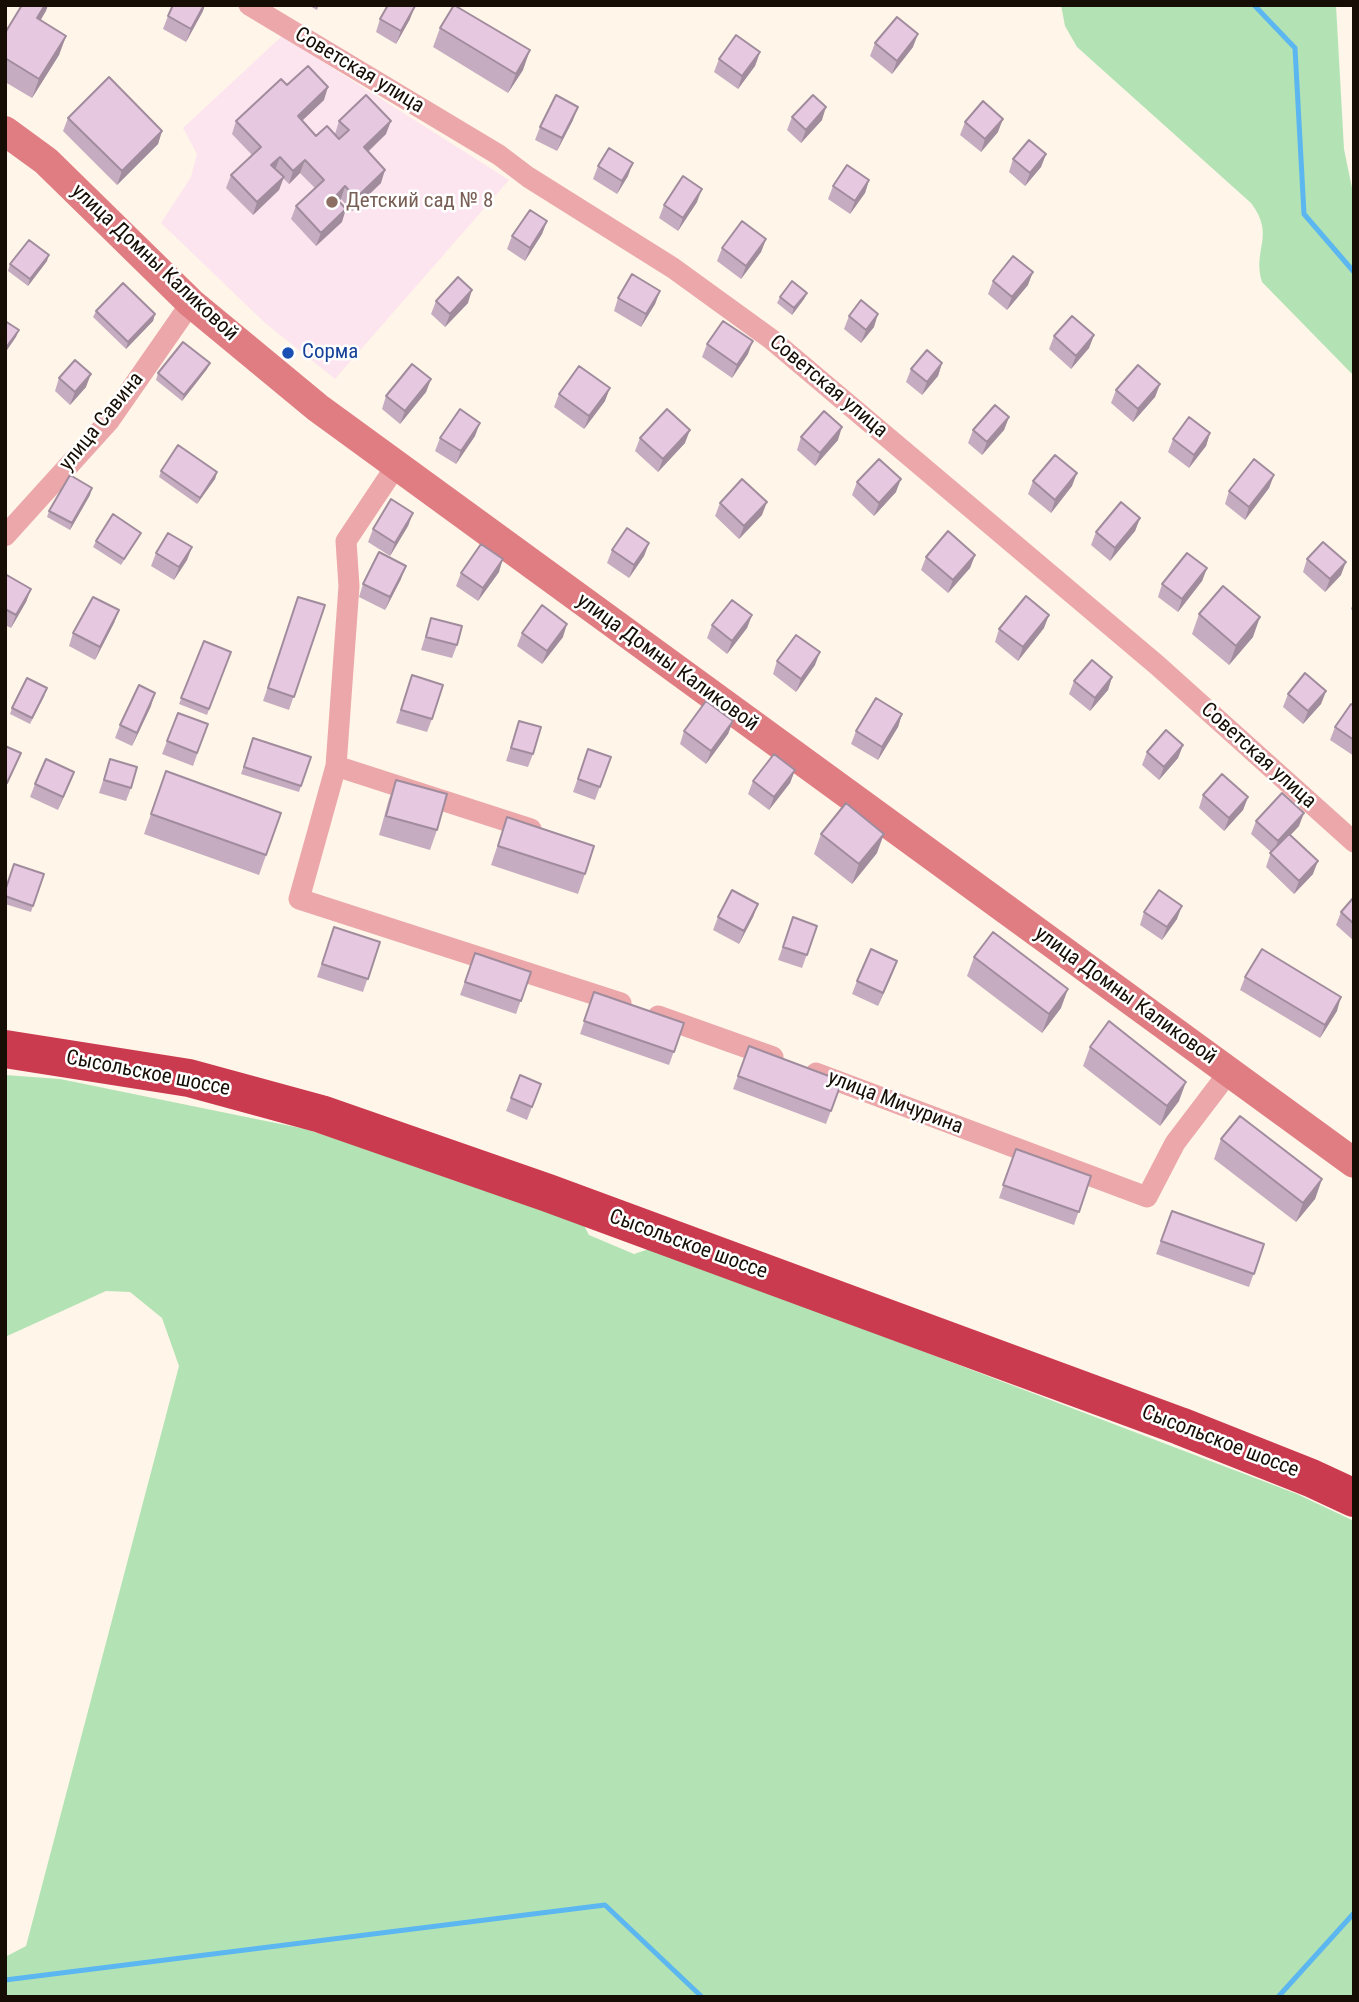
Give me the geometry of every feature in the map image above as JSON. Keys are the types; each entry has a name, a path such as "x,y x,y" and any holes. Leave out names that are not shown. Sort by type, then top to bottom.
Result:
{"highway":[{"name":"Сысольское шоссе","path":"5,1049 189,1079 321,1114 548,1193 1180,1426 1354,1498"}],"main road":[{"name":"улица Домны Каликовой","path":"5,131 46,160 191,303 318,408 1354,1163"}],"street":[{"name":"Советская улица","path":"249,5 499,155 528,177 673,268 771,339 1157,665 1354,842"},
{"name":"улица Савина","path":"5,536 109,421 191,303"},
{"path":"396,466 346,541 349,586 336,766 557,837"},
{"name":"улица Мичурина","path":"336,766 299,899 525,970 734,1042 1147,1197 1175,1143 1229,1072"}],"shaded area":[{"name":"Детский сад № 8","path":"282,36 509,180 335,379 265,323 161,223 191,177 197,154 183,128"}],"green space":[{"path":"1061,5 1336,5 1344,149 1354,198 1354,376 1262,282 1262,225 1251,203 1077,47 1065,26"},
{"path":"5,1075 60,1079 305,1129 580,1218 589,1235 634,1254 652,1248 1297,1494 1354,1521 1354,1997 5,1997 5,1957 26,1946 179,1366 162,1318 130,1292 106,1291 5,1337"}],"building":[{"path":"22,5 45,5 37,18 66,36 39,79 5,58 5,33"},
{"path":"173,5 204,5 191,29 168,16"},
{"path":"388,5 415,6 401,31 380,19"},
{"path":"454,5 530,50 516,74 440,28"},
{"path":"897,17 918,34 897,61 875,43"},
{"path":"736,35 760,52 742,76 719,59"},
{"path":"308,66 328,87 298,116 316,136 327,126 339,139 349,130 339,121 366,95 391,121 364,147 385,170 356,198 345,186 335,197 346,209 321,233 296,206 324,180 305,160 293,171 280,157 271,165 284,177 257,202 231,175 261,147 236,121 281,79 287,85"},
{"path":"109,77 162,131 122,171 68,118"},
{"path":"556,95 578,107 562,138 540,127"},
{"path":"813,95 826,107 806,130 792,117"},
{"path":"983,101 1003,119 985,139 965,122"},
{"path":"1029,140 1046,154 1030,173 1013,159"},
{"path":"609,148 633,163 622,181 598,166"},
{"path":"847,165 869,180 855,201 833,186"},
{"path":"683,176 702,189 683,218 664,205"},
{"path":"530,210 547,221 530,248 512,236"},
{"path":"742,221 766,239 746,266 722,248"},
{"path":"29,240 49,255 30,279 10,264"},
{"path":"1013,256 1033,272 1012,297 993,281"},
{"path":"632,274 660,291 646,314 618,298"},
{"path":"458,277 472,290 450,314 436,301"},
{"path":"792,281 807,293 794,308 780,297"},
{"path":"123,283 155,314 128,342 96,311"},
{"path":"861,300 878,314 866,330 849,316"},
{"path":"1072,316 1094,335 1076,356 1054,336"},
{"path":"5,321 19,330 5,349"},
{"path":"723,321 753,341 737,365 707,344"},
{"path":"183,342 210,363 184,395 158,373"},
{"path":"927,350 942,363 927,382 911,369"},
{"path":"75,360 91,374 75,392 59,378"},
{"path":"412,364 431,379 405,411 386,396"},
{"path":"1138,365 1160,384 1138,409 1116,390"},
{"path":"579,366 610,388 589,416 559,394"},
{"path":"995,405 1009,417 987,442 973,430"},
{"path":"460,409 480,423 461,451 440,438"},
{"path":"667,409 690,430 663,459 640,438"},
{"path":"824,411 842,427 820,453 801,437"},
{"path":"1189,417 1210,433 1194,455 1173,439"},
{"path":"178,445 217,472 200,498 161,471"},
{"path":"1055,455 1077,473 1055,500 1033,481"},
{"path":"879,459 901,479 879,503 857,482"},
{"path":"1254,459 1274,475 1249,507 1229,491"},
{"path":"70,475 92,488 72,523 49,511"},
{"path":"742,479 767,502 744,526 720,503"},
{"path":"391,499 413,513 395,543 373,529"},
{"path":"1121,502 1140,518 1115,548 1096,532"},
{"path":"113,514 141,533 124,559 96,541"},
{"path":"627,528 649,543 634,565 612,550"},
{"path":"948,531 975,555 953,580 926,557"},
{"path":"168,533 192,547 179,567 156,553"},
{"path":"1323,542 1346,562 1330,579 1307,559"},
{"path":"481,544 503,559 483,588 461,573"},
{"path":"379,552 406,566 390,597 363,584"},
{"path":"1187,553 1207,568 1182,599 1162,584"},
{"path":"5,574 31,589 16,615 5,609"},
{"path":"1223,586 1260,617 1236,646 1199,614"},
{"path":"1026,596 1049,615 1023,647 999,629"},
{"path":"93,597 119,610 100,647 73,633"},
{"path":"298,597 325,605 294,697 268,688"},
{"path":"732,600 752,615 732,641 712,625"},
{"path":"542,605 567,624 547,651 522,633"},
{"path":"431,618 462,626 457,645 426,637"},
{"path":"796,635 820,652 801,679 777,661"},
{"path":"204,641 231,652 209,709 181,698"},
{"path":"1092,660 1112,677 1095,698 1074,681"},
{"path":"1305,673 1326,691 1308,711 1288,694"},
{"path":"412,675 443,685 432,719 401,710"},
{"path":"27,678 47,688 32,718 12,708"},
{"path":"139,685 155,693 137,733 120,725"},
{"path":"876,698 902,714 882,747 856,731"},
{"path":"706,701 733,721 711,751 684,731"},
{"path":"1351,704 1354,706 1354,740 1335,727"},
{"path":"178,713 208,724 197,753 167,741"},
{"path":"519,721 541,727 533,754 511,748"},
{"path":"1166,730 1183,745 1164,767 1147,752"},
{"path":"253,738 311,757 301,786 244,767"},
{"path":"5,746 21,753 7,783 5,782"},
{"path":"588,749 611,757 600,787 578,779"},
{"path":"774,754 795,770 774,797 753,781"},
{"path":"46,759 74,772 63,797 35,784"},
{"path":"110,759 137,767 131,788 104,780"},
{"path":"166,771 281,813 266,855 151,814"},
{"path":"1222,774 1248,797 1229,818 1203,795"},
{"path":"396,780 447,794 437,830 386,816"},
{"path":"1282,793 1304,813 1278,841 1256,821"},
{"path":"846,803 884,834 859,864 821,834"},
{"path":"507,817 594,846 585,874 498,846"},
{"path":"1289,834 1318,861 1299,881 1270,853"},
{"path":"14,864 44,874 33,906 5,896"},
{"path":"732,890 758,904 744,931 718,917"},
{"path":"1159,890 1182,906 1167,927 1144,912"},
{"path":"1354,897 1354,924 1341,912"},
{"path":"793,917 817,926 807,955 783,947"},
{"path":"334,927 380,942 368,979 322,964"},
{"path":"993,932 1068,989 1049,1014 974,957"},
{"path":"871,949 897,961 883,993 857,981"},
{"path":"1262,949 1341,997 1325,1025 1245,977"},
{"path":"475,953 531,972 521,1001 465,982"},
{"path":"594,992 684,1023 674,1052 584,1021"},
{"path":"1109,1021 1186,1082 1167,1106 1090,1047"},
{"path":"749,1046 842,1081 831,1111 738,1076"},
{"path":"520,1075 541,1084 532,1107 511,1098"},
{"path":"1240,1116 1322,1179 1303,1203 1221,1139"},
{"path":"1016,1149 1091,1176 1079,1212 1003,1185"},
{"path":"1172,1211 1264,1244 1254,1274 1161,1241"}],"waterway":[{"path":"1254,5 1295,48 1304,214 1354,272"},
{"path":"5,1980 605,1905 702,1997"},
{"path":"1278,1997 1354,1913"}],"place":[{"name":"Детский сад № 8","path":"332,202"},
{"name":"Сорма","path":"288,353"}]}
